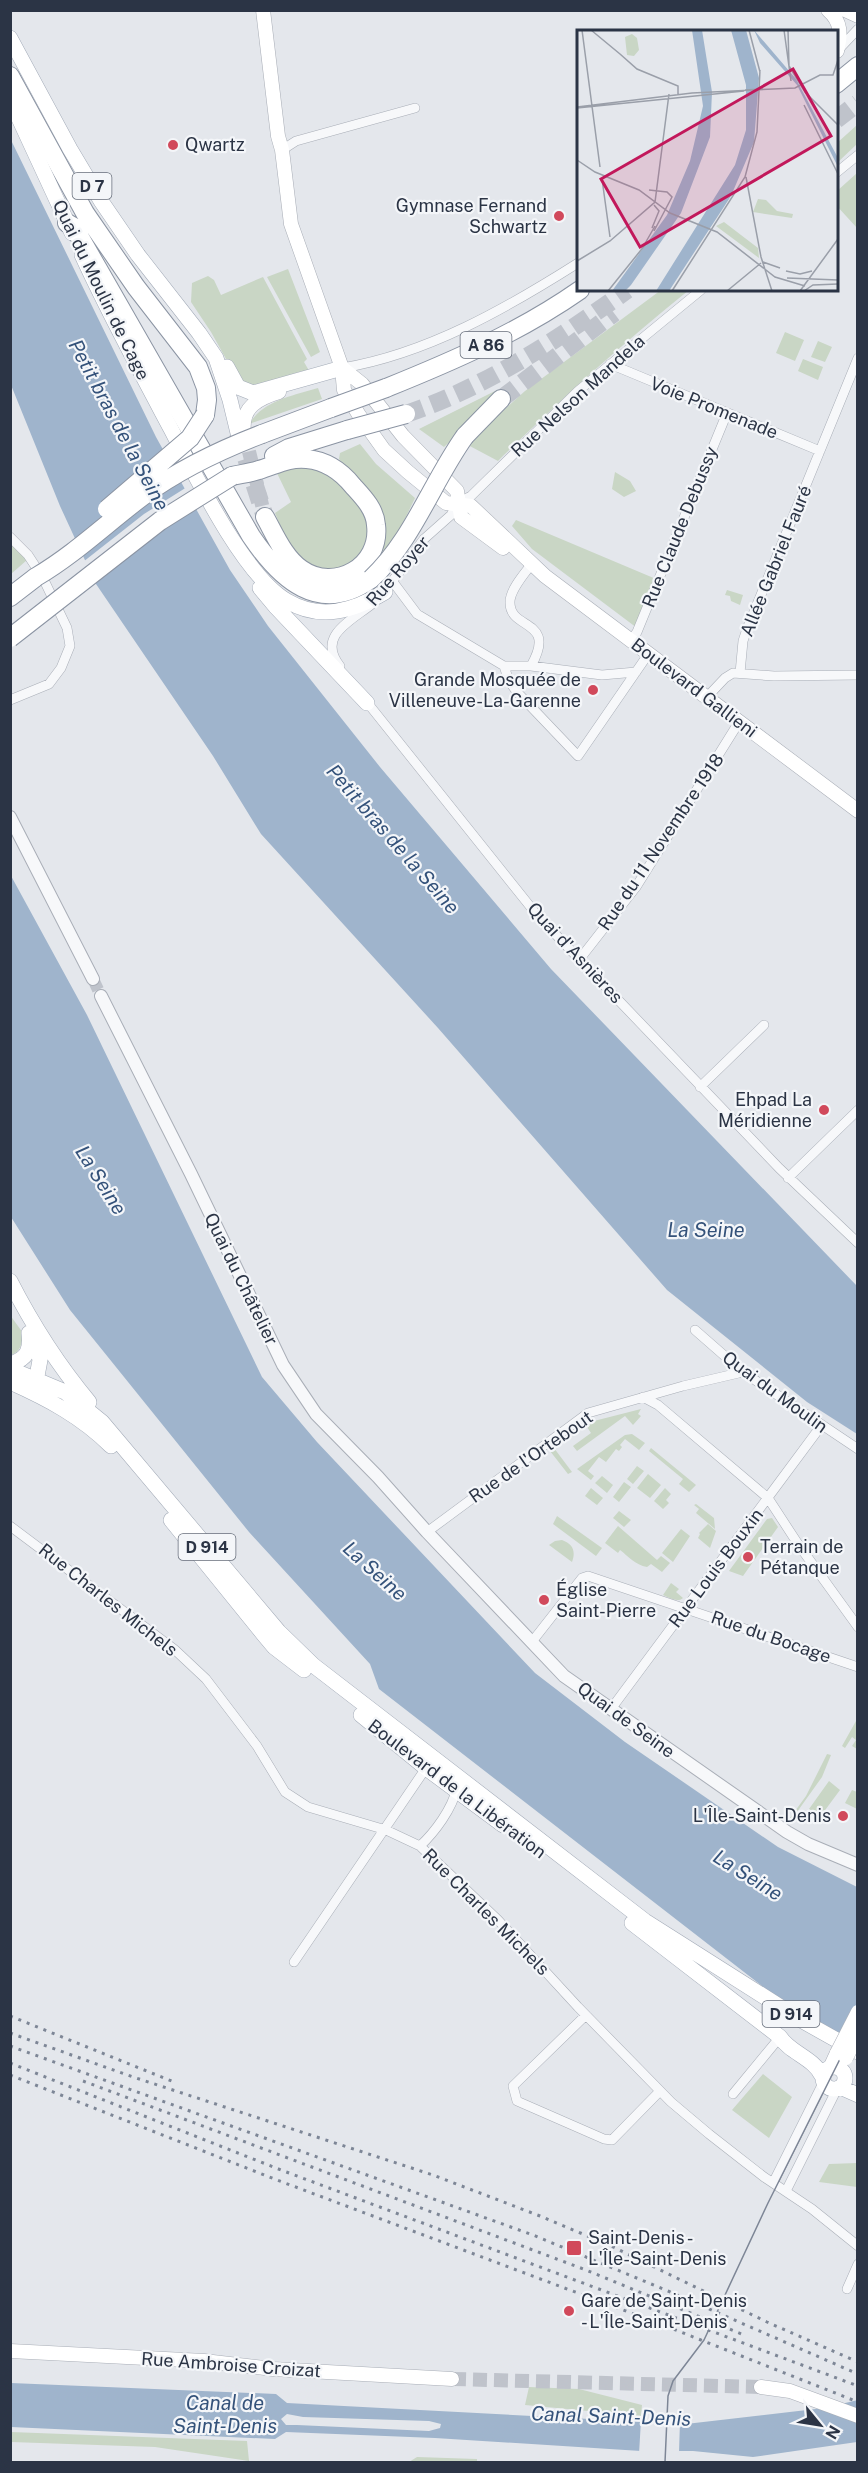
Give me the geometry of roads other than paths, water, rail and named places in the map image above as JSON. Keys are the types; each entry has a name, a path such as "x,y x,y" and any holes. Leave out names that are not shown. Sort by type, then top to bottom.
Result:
{"highway":[{"path":"838,83 858,66"},
{"path":"10,76 85,213 136,287 198,367 206,388 207,400 204,415 190,438 56,552 36,577"},
{"path":"67,222 75,226 251,536 270,564 291,582 320,593 348,591 371,579 395,553 446,464 465,436 501,399"},
{"name":"A 86","path":"10,597 58,564 161,484 204,458 386,388 484,346 578,291"},
{"path":"10,638 160,521 232,476 289,448 406,414"},
{"path":"232,476 259,470 290,459 308,459 327,464 343,474 368,505 376,524 376,538 368,557 357,570 340,578 324,578 307,573 295,564 282,548 265,517"}],"main road":[{"name":"Boulevard Gallieni","path":"263,10 291,224 342,368 344,390 384,450 446,504 458,503 471,506 531,565 858,811"},
{"name":"Boulevard Gallieni","path":"272,10 285,133 282,150"},
{"path":"828,10 839,23 838,47"},
{"path":"845,10 858,16"},
{"name":"Quai du Moulin de Cage","path":"10,38 101,201 138,255 191,322"},
{"name":"Quai du Moulin de Cage","path":"10,99 119,332 222,520"},
{"path":"191,322 217,350 234,382 246,392 260,392 342,368"},
{"path":"191,322 209,348 222,374 241,432"},
{"name":"Boulevard Gallieni","path":"342,368 362,384 403,436 457,491 458,503"},
{"path":"241,432 245,414 257,401 324,378 342,368"},
{"path":"222,520 263,583 297,606 316,611 337,612 359,606 389,587"},
{"path":"222,520 238,556 265,594 367,703"},
{"path":"10,1281 27,1315 61,1369 90,1403 90,1411"},
{"path":"10,1364 21,1361 28,1353 31,1344 27,1315"},
{"path":"27,1315 38,1346 43,1389"},
{"name":"D 914","path":"10,1369 43,1389 90,1411 285,1639 432,1765"},
{"path":"43,1389 61,1369"},
{"name":"D 914","path":"10,1382 43,1389"},
{"name":"Boulevard de la Libération","path":"43,1389 105,1440 274,1647 432,1765 459,1793 687,1956"},
{"name":"Boulevard de la Libération","path":"459,1793 609,1894 645,1921 687,1956 724,1994 780,2037 785,2044 818,2068 839,2072"},
{"name":"D 914","path":"687,1956 707,1970 724,1994"},
{"name":"D 914","path":"687,1956 727,1972 801,2020 858,2095"},
{"name":"D 914","path":"707,1970 727,1972"},
{"path":"839,2072 858,2012"},
{"path":"839,2072 858,2034"},
{"name":"Rue Ambroise Croizat","path":"10,2351 204,2361 273,2369 452,2379"},
{"path":"761,2387 790,2391 858,2416"}],"street":[{"path":"838,50 858,29"},
{"path":"282,150 296,141 415,108"},
{"path":"838,172 858,154"},
{"path":"342,368 369,364 450,334 577,264"},
{"name":"Rue Nelson Mandela","path":"458,503 471,496 555,412 700,291"},
{"name":"Allée Gabriel Fauré","path":"740,673 744,635 858,358"},
{"name":"Voie Promenade","path":"610,364 819,451"},
{"name":"Rue Claude Debussy","path":"631,640 637,632 727,413"},
{"name":"Rue Royer","path":"334,636 389,587 417,548 451,514 458,503"},
{"path":"10,537 28,555 43,578 67,628 70,646 61,668 49,684 10,700"},
{"path":"531,565 510,602 513,613 535,631 538,637 538,652 531,666"},
{"path":"389,587 417,614 504,666 531,666 602,675 636,672"},
{"name":"Quai d'Asnières","path":"334,636 331,647 333,656 367,703 537,915 788,1178 858,1243"},
{"path":"504,666 509,681 517,692 578,756 649,653"},
{"path":"706,697 728,676 740,673 774,676 858,675"},
{"name":"Rue du 11 Novembre 1918","path":"579,960 636,887 739,722"},
{"path":"10,817 93,979"},
{"name":"Quai du Châtelier","path":"101,996 191,1174 283,1365 316,1414 378,1477 427,1532"},
{"path":"700,1087 764,1025"},
{"path":"788,1178 858,1110"},
{"name":"Quai du Moulin","path":"695,1330 743,1372 858,1449"},
{"name":"Rue de l'Ortebout","path":"427,1532 588,1413 743,1372"},
{"path":"643,1397 658,1405 768,1498 858,1628"},
{"name":"Rue Louis Bouxin","path":"611,1709 821,1426"},
{"name":"Rue Charles Michels","path":"10,1526 174,1649 206,1678 256,1746 285,1792 308,1807 386,1830 420,1846 498,1920 660,2091 709,2134 858,2246"},
{"name":"Quai de Seine","path":"427,1532 564,1676 787,1832 808,1844 858,1865"},
{"name":"Rue du Bocage","path":"531,1643 582,1578 588,1576 858,1667"},
{"path":"294,1962 432,1765"},
{"path":"420,1846 459,1793"},
{"path":"586,2015 513,2086 517,2101 596,2136 612,2140 660,2091"},
{"path":"734,2094 780,2037"},
{"path":"773,2183 839,2072"},
{"path":"786,2191 839,2072"},
{"path":"847,2289 858,2264"}],"water":[{"name":"La Seine","path":"10,138 156,437 230,570 268,626 380,767 551,969 857,1286 857,1434 807,1402 667,1290 438,1028 261,834 213,756 96,584 60,506 11,385"},
{"name":"La Seine","path":"10,874 87,1015 262,1377 317,1442 535,1673 625,1742 778,1847 857,1887 857,2046 775,1996 379,1689 370,1664 249,1532 70,1310 11,1217"},
{"name":"Canal de Saint-Denis","path":"11,2383 276,2394 287,2403 686,2424 824,2408 858,2400 857,2442 753,2457 693,2451 641,2451 435,2438 286,2432 275,2439 11,2427","holes":["287,2414 303,2417 429,2421 441,2424 440,2428 429,2431 286,2425 281,2419"]}],"tunnel":[{"path":"838,118 858,103"},
{"path":"406,414 436,403 493,376 548,344 626,291"},
{"path":"501,399 614,313"},
{"path":"244,431 265,517"},
{"path":"238,433 265,517"},
{"path":"93,979 101,996"},
{"path":"452,2379 761,2387"}],"tram line":[{"path":"665,2462 668,2396 673,2381 704,2340 768,2203 858,2023"}],"railway":[{"path":"10,2016 174,2082"},
{"path":"10,2033 133,2077 433,2175 540,2216 609,2245 767,2322 858,2362"},
{"path":"10,2046 533,2235 858,2374"},
{"path":"10,2063 281,2170 858,2386"},
{"path":"10,2075 277,2180 663,2325 858,2402"},
{"path":"83,2081 586,2270 744,2335"}],"place":[{"name":"Qwartz","path":"173,145"},
{"name":"Gymnase Fernand Schwartz","path":"559,216"},
{"name":"Grande Mosquée de Villeneuve-La-Garenne","path":"593,690"},
{"name":"Ehpad La Méridienne","path":"824,1110"},
{"name":"Terrain de Pétanque","path":"748,1557"},
{"name":"Église Saint-Pierre","path":"544,1600"},
{"name":"L'Île-Saint-Denis","path":"843,1816"},
{"name":"Saint-Denis - L'Île-Saint-Denis","path":"574,2248"},
{"name":"Gare de Saint-Denis - L'Île-Saint-Denis","path":"569,2311"}],"water label":[{"name":"Petit bras de la Seine","path":"119,425"},
{"name":"Petit bras de la Seine","path":"393,839"},
{"name":"Canal Saint-Denis","path":"611,2416"}]}
